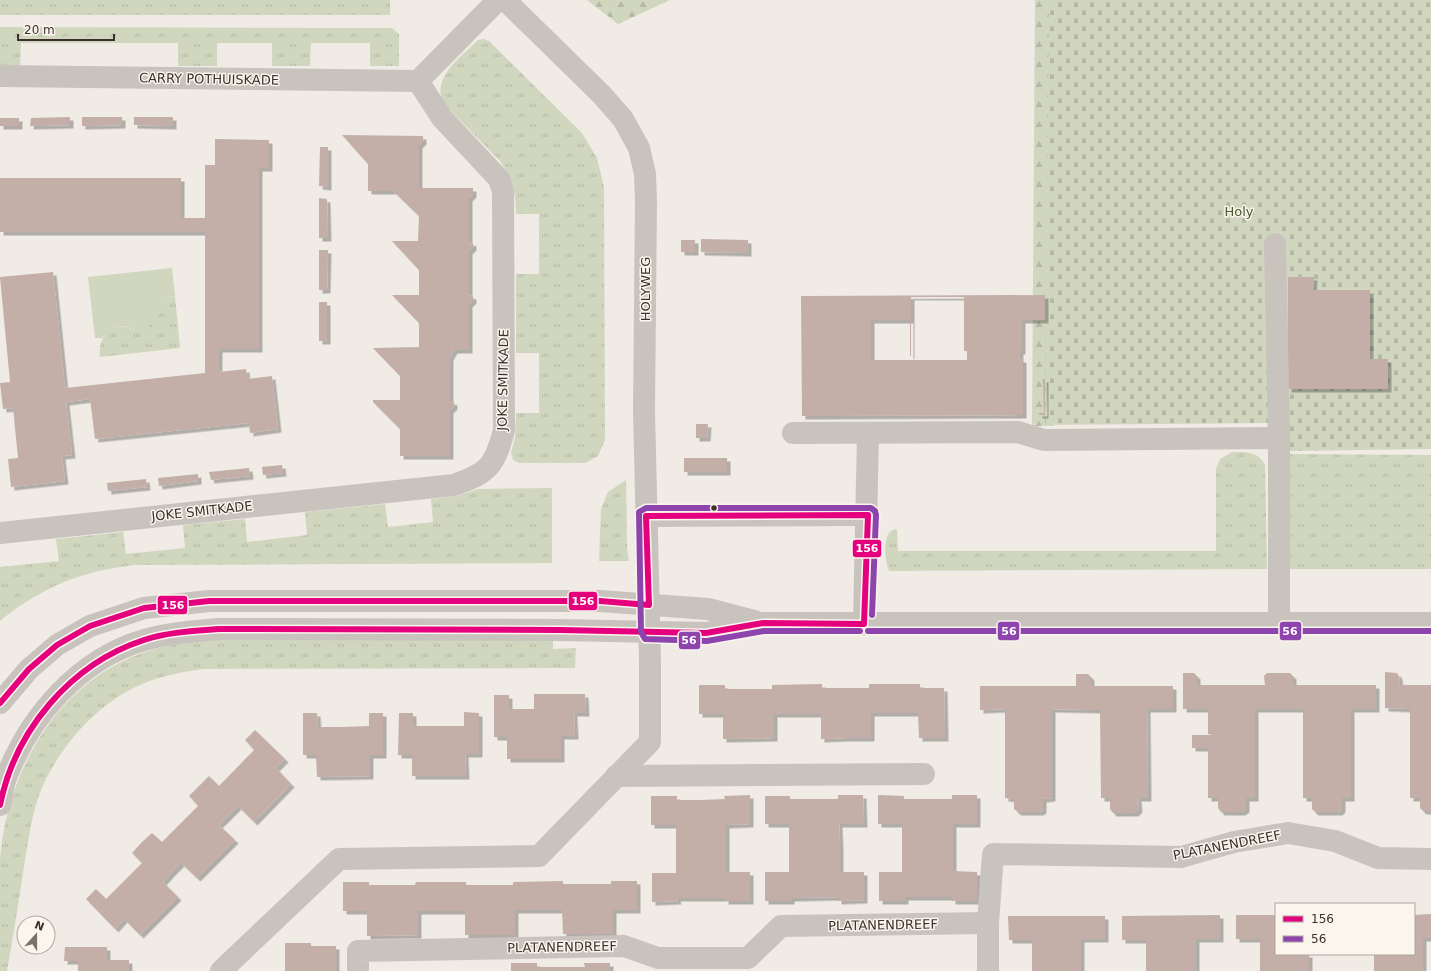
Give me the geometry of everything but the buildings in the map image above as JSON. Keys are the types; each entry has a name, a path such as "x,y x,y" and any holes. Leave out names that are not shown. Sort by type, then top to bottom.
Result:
{"street":[{"path":"418,81 498,0"},
{"name":"HOLYWEG","path":"505,0 602,95 623,119 639,148 645,174 644,411 649,632"},
{"name":"CARRY POTHUISKADE","path":"0,76 418,81"},
{"name":"JOKE SMITKADE","path":"0,533 454,485 476,478 488,468 498,453 504,430 503,192 499,179 442,118 418,81"},
{"path":"1275,244 1279,438 1279,623"},
{"path":"793,433 1018,432 1044,440 1279,438"},
{"path":"864,624 868,515 868,433"},
{"path":"646,516 868,515"},
{"path":"0,703 29,669 57,645 90,626 144,608 209,601 600,601 708,609 763,623"},
{"path":"0,805 6,779 18,752 37,718 57,696 82,673 114,652 143,640 182,632 219,629 706,632 763,623 1431,623"},
{"path":"221,971 339,859 539,856 650,742 649,632"},
{"path":"616,776 924,774"},
{"name":"PLATANENDREEF","path":"988,971 988,923 993,854 1181,857 1234,842 1288,834 1335,841 1378,858 1431,859"},
{"name":"PLATANENDREEF","path":"358,971 358,951 624,946 658,958 748,958 781,926 988,923"}],"green space":[{"path":"0,0 390,0 390,15 0,15"},
{"path":"587,0 670,0 618,24"},
{"path":"1035,0 1061,0 1054,426 1032,426"},
{"name":"Holy","path":"1049,0 1431,0 1431,449 1289,451 1269,423 1045,425"},
{"path":"0,27 392,28 399,34 399,66 370,66 370,43 311,43 310,66 272,66 272,43 217,43 217,66 178,66 178,43 21,43 20,66 0,65"},
{"path":"484,39 489,41 582,133 597,158 604,187 605,440 598,456 585,463 519,463 513,460 511,452 515,438 516,413 539,413 539,353 516,353 516,274 539,274 539,214 516,214 512,186 508,174 500,161 444,104 441,94 441,85 450,68 478,40"},
{"path":"172,268 175,296 162,301 151,325 141,331 122,326 116,327 102,338 95,338 88,277"},
{"path":"175,296 180,348 100,357 101,342 108,331 119,326 134,330 153,319 155,310 162,300"},
{"path":"1232,452 1251,453 1259,457 1265,465 1267,569 889,571 885,547 888,536 895,529 897,530 898,551 1216,551 1216,469 1220,459"},
{"path":"1288,454 1431,455 1431,569 1288,569"},
{"path":"626,480 627,548 629,561 599,561 601,509 608,492"},
{"path":"552,488 552,563 135,565 80,576 63,582 31,599 0,621 0,567 59,561 56,539 123,532 126,554 185,548 183,525 245,519 247,542 307,535 305,512 385,504 388,527 433,522 431,499 457,496 478,489"},
{"path":"210,639 553,640 553,649 576,648 575,668 203,669 161,677 129,690 96,713 69,743 47,777 36,804 32,822 7,971 0,971 0,859 5,826 13,794 25,764 41,735 61,709 85,686 111,667 142,653 176,644"}],"transit line":[{"name":"56","path":"860,631 764,631 707,641 645,639 641,632 639,512 646,508 871,508 875,511 876,515 872,615"},
{"name":"156","path":"0,703 29,669 57,645 90,626 144,608 209,601 600,601 649,605 646,516 868,515 864,624 763,623 706,633 560,630 219,629 191,631 153,637 144,640 117,651 92,666 70,683 50,704 18,751 7,778 0,805"},
{"name":"56","path":"868,631 1431,631"}]}
